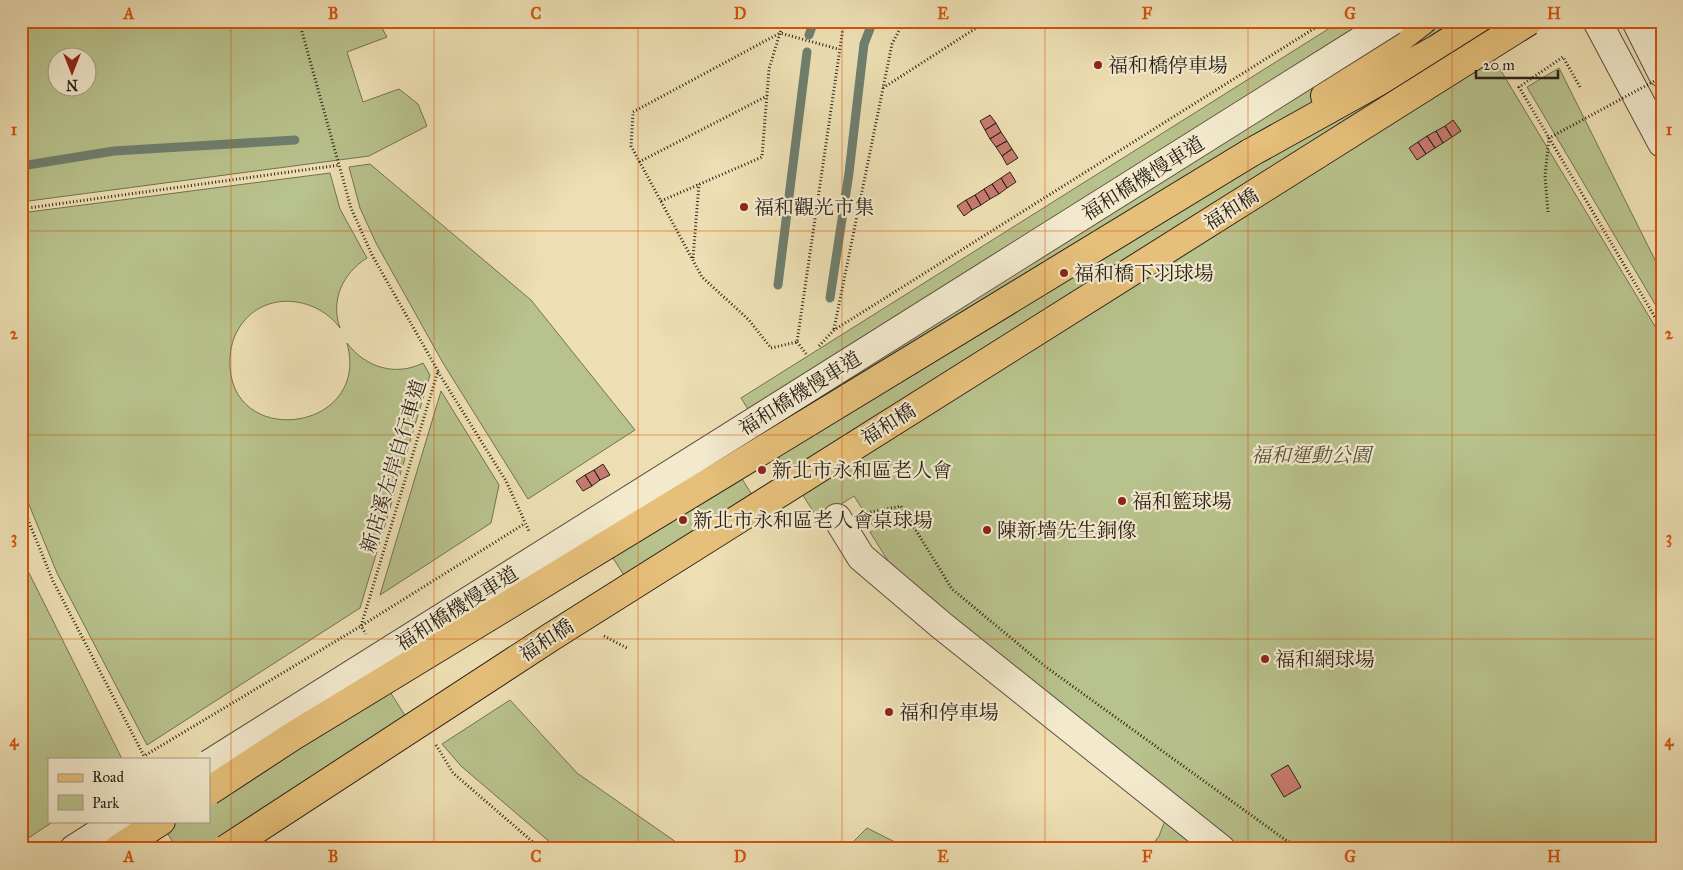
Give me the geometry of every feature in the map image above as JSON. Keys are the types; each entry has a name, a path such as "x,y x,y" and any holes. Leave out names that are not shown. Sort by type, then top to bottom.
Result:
{"main road":[{"path":"1250,153 1422,21"},
{"name":"福和橋","path":"210,790 302,731 1250,153 1437,49 1482,21"},
{"name":"福和橋","path":"226,849 550,637 1529,21"},
{"path":"118,849 159,822"}],"street":[{"name":"福和橋機慢車道","path":"210,763 1392,21"},
{"path":"1597,21 1662,143"},
{"path":"1636,21 1662,75"},
{"path":"838,518 861,557 941,625 1221,849"},
{"path":"74,849 116,822"}],"path":[{"name":"新店溪左岸自行車道","path":"299,21 351,208 372,254 438,371 361,626"},
{"path":"661,201 762,156 769,69 784,21"},
{"path":"809,358 797,342 838,49 844,21"},
{"path":"904,21 892,44 834,330 1326,21"},
{"path":"883,88 987,21"},
{"path":"797,342 772,348 749,320 702,277 631,146 633,112 780,34 838,49"},
{"path":"1580,87 1563,57 1519,87 1662,329"},
{"path":"1549,138 1662,75"},
{"path":"639,162 767,96"},
{"path":"1548,212 1545,176 1549,138"},
{"path":"21,209 340,165"},
{"path":"692,260 699,184"},
{"path":"21,503 53,581 144,756 361,626 524,524 506,481 438,371"},
{"path":"838,518 902,506 952,588 1046,667 1287,841 1302,849"},
{"path":"361,626 370,642"},
{"path":"607,638 626,648"},
{"path":"434,742 453,773 541,849"}],"green space":[{"path":"21,21 378,21 387,37 347,52 363,102 399,89 418,104 427,126 369,156 21,202"},
{"name":"福和運動公園","path":"1341,21 1471,21 1662,338 1662,849 1242,849 893,569 870,532 875,529 854,496 818,519 741,398"},
{"path":"1559,68 1662,274 1662,316 1527,87"},
{"path":"370,164 531,300 635,430 528,499 443,363 376,243 360,208 349,167"},
{"path":"330,173 340,209 367,258 351,271 341,288 337,307 337,318 340,328 331,318 307,304 280,302 267,305 255,311 237,331 231,348 230,367 237,393 254,411 276,419 299,419 322,411 340,395 349,372 347,343 354,351 372,364 391,369 402,369 423,363 430,375 360,608 147,745 57,573 21,485 21,213"},
{"path":"441,391 499,485 491,523 380,595"},
{"name":"新北市永和區老人會桌球場","path":"724,450 764,514 636,594 595,530"},
{"path":"21,557 122,758 48,758 48,822 52,822 21,843"},
{"path":"368,657 416,733 231,849 177,849 161,822 210,822 210,758"},
{"path":"510,700 577,773 686,849 558,849 461,766 442,744"},
{"path":"1166,818 1206,849 1149,849 1159,836"},
{"path":"867,828 909,849 846,849"}],"building":[{"path":"990,115 996,123 985,130 980,121"},
{"path":"1453,120 1461,131 1452,137 1445,126"},
{"path":"996,123 1001,132 990,139 985,130"},
{"path":"1445,126 1452,137 1443,143 1436,131"},
{"path":"1436,131 1443,143 1435,148 1427,136"},
{"path":"1001,132 1007,141 996,147 990,139"},
{"path":"1427,136 1435,148 1426,154 1418,142"},
{"path":"1007,141 1012,149 1002,156 996,147"},
{"path":"1418,142 1426,154 1417,160 1409,148"},
{"path":"1012,149 1018,158 1007,165 1002,156"},
{"path":"1010,172 1016,182 1007,188 1001,178"},
{"path":"1001,178 1007,188 999,194 992,184"},
{"path":"992,184 999,194 990,199 984,189"},
{"path":"984,189 990,199 981,205 975,195"},
{"path":"975,195 981,205 972,210 966,200"},
{"path":"966,200 972,210 964,216 957,206"},
{"path":"603,464 610,475 600,480 594,470"},
{"path":"594,470 600,480 592,486 585,475"},
{"path":"585,475 592,486 583,491 576,481"},
{"path":"1288,765 1301,787 1284,797 1271,775"}],"waterway":[{"path":"809,35 814,21"},
{"path":"830,298 849,173 864,44 873,21"},
{"path":"778,285 807,52"},
{"path":"21,166 114,151 295,140"}],"place":[{"name":"福和橋停車場","path":"1098,65"},
{"name":"福和觀光市集","path":"744,207"},
{"name":"福和橋下羽球場","path":"1064,273"},
{"name":"新北市永和區老人會","path":"762,470"},
{"name":"福和籃球場","path":"1122,501"},
{"name":"新北市永和區老人會桌球場","path":"683,520"},
{"name":"陳新墻先生銅像","path":"987,530"},
{"name":"福和網球場","path":"1265,659"},
{"name":"福和停車場","path":"889,712"}]}
